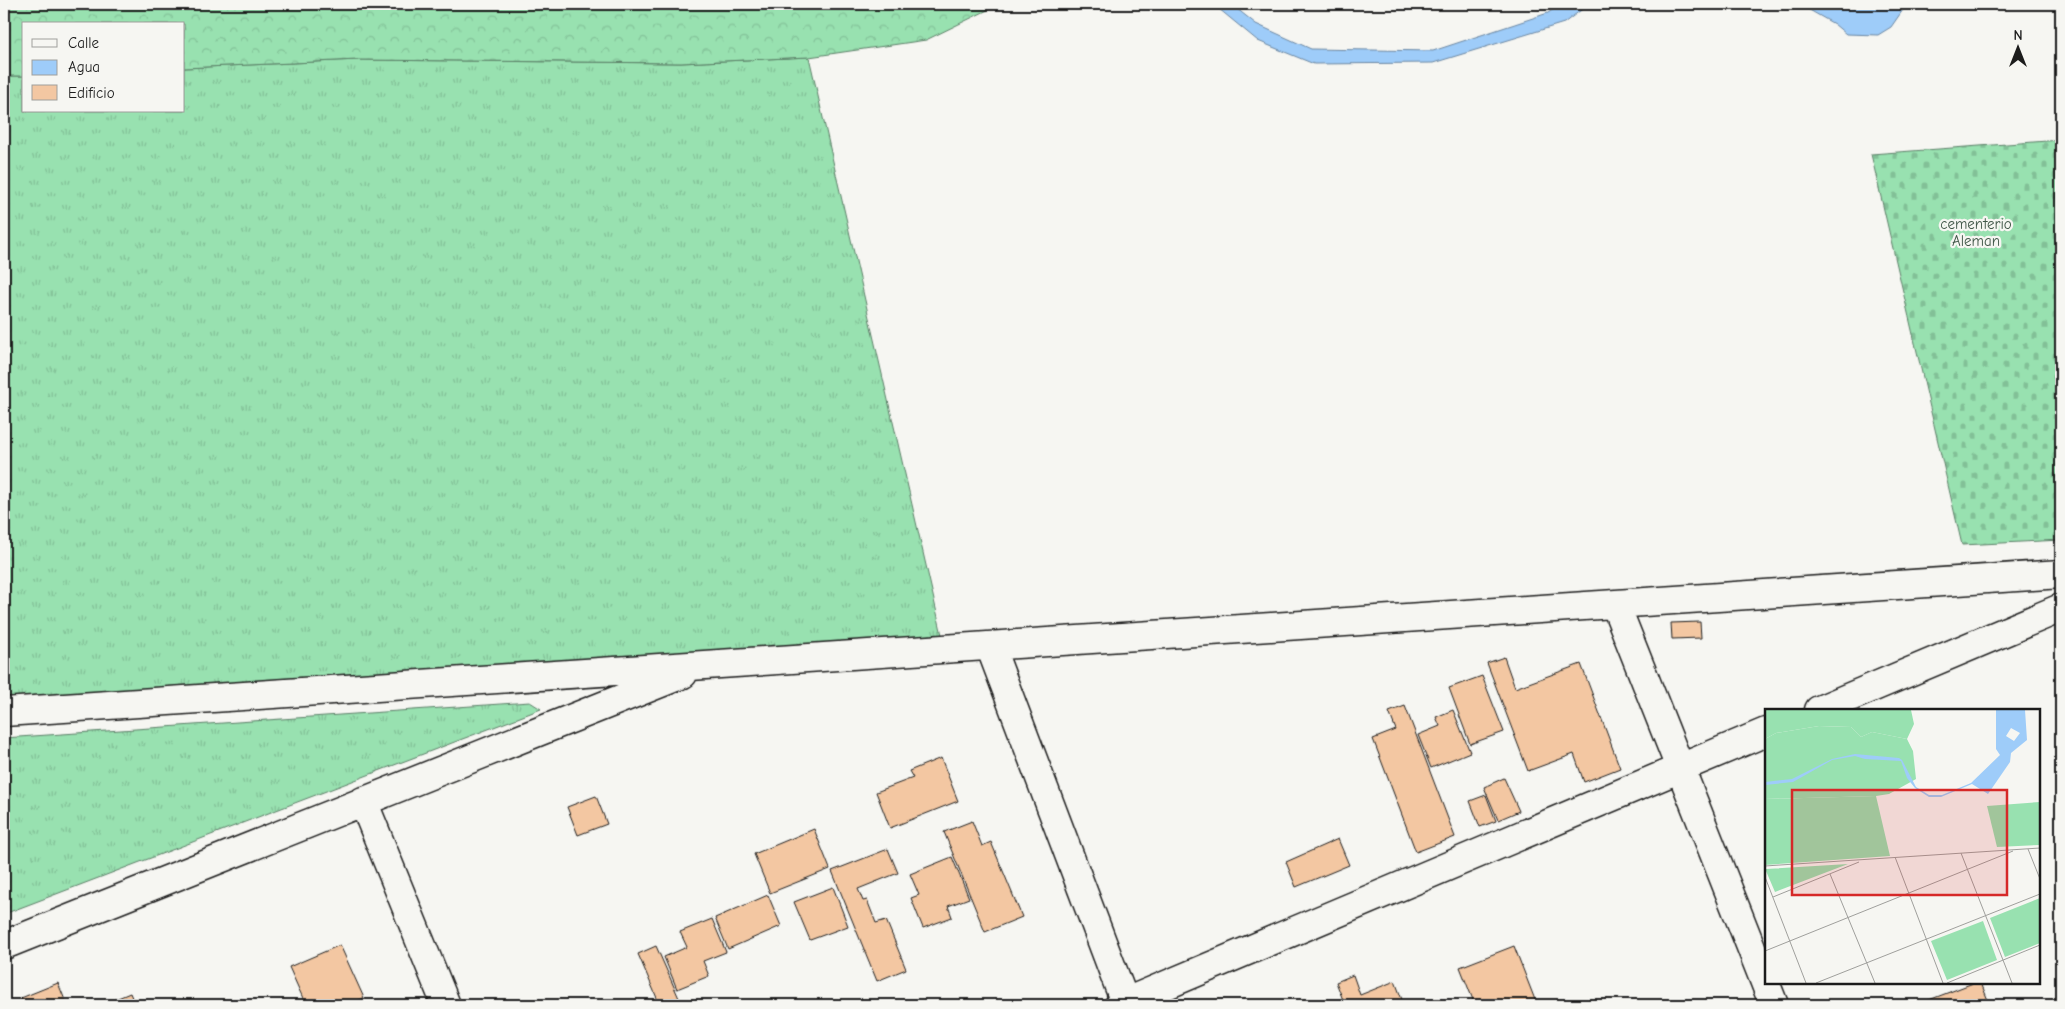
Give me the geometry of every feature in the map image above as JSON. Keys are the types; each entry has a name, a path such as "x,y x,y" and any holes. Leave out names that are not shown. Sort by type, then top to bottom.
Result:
{"street":[{"path":"4,712 436,681 1616,606 2061,574"},
{"path":"1616,606 1765,982"},
{"path":"1821,709 2061,608"},
{"path":"990,646 1123,1004 1765,732"},
{"path":"4,945 705,665"},
{"path":"363,802 446,1005"},
{"path":"1766,984 1774,1005"}],"green space":[{"path":"4,4 1000,4 926,40 809,57 681,63 358,60 185,68 185,22 22,22 22,76 4,76"},
{"path":"809,57 942,635 4,698 4,76 22,76 22,112 185,112 185,68 358,60 681,63"},
{"name":"cementerio Aleman","path":"2061,140 2061,540 1962,545 1871,154"},
{"path":"530,702 541,709 4,914 4,738"}],"water":[{"path":"1213,4 1231,4 1256,24 1311,49 1433,51 1548,13 1561,4 1589,4 1564,23 1433,63 1314,64 1258,41"},
{"path":"1799,4 1907,4 1891,27 1878,35 1846,34 1834,24"}],"building":[{"path":"1700,622 1701,638 1672,639 1671,623"},
{"path":"1504,657 1515,688 1581,664 1620,768 1584,782 1574,754 1528,771 1487,663"},
{"path":"1482,676 1504,732 1470,744 1449,688"},
{"path":"1405,706 1455,837 1416,852 1373,739 1396,730 1389,712"},
{"path":"1453,710 1470,752 1431,768 1418,735 1440,726 1436,717"},
{"path":"941,758 958,801 890,828 876,792 913,778 909,771"},
{"path":"1504,778 1519,811 1498,820 1484,787"},
{"path":"1486,795 1496,821 1480,827 1470,801"},
{"path":"596,796 607,824 578,835 567,807"},
{"path":"972,821 982,846 991,842 1022,917 985,932 944,832"},
{"path":"814,829 830,869 770,893 754,854"},
{"path":"1338,839 1349,865 1296,887 1286,862"},
{"path":"888,849 898,873 858,889 863,901 867,900 876,923 886,920 906,969 877,981 832,871"},
{"path":"952,857 969,898 948,906 952,917 923,928 911,898 919,895 910,874"},
{"path":"833,887 848,926 810,940 794,902"},
{"path":"768,895 781,926 728,949 715,918"},
{"path":"712,919 726,952 703,961 709,976 677,989 664,957 687,947 680,932"},
{"path":"340,945 364,998 348,1005 306,1005 289,967"},
{"path":"656,946 682,1005 660,1005 638,954"},
{"path":"1514,946 1537,1005 1475,1005 1460,967"},
{"path":"1353,975 1360,995 1395,981 1404,1005 1345,1005 1336,982"},
{"path":"58,983 67,1005 24,1005 21,998"},
{"path":"1970,984 1981,984 1990,1005 1916,1005"},
{"path":"130,993 135,1005 101,1005"}]}
